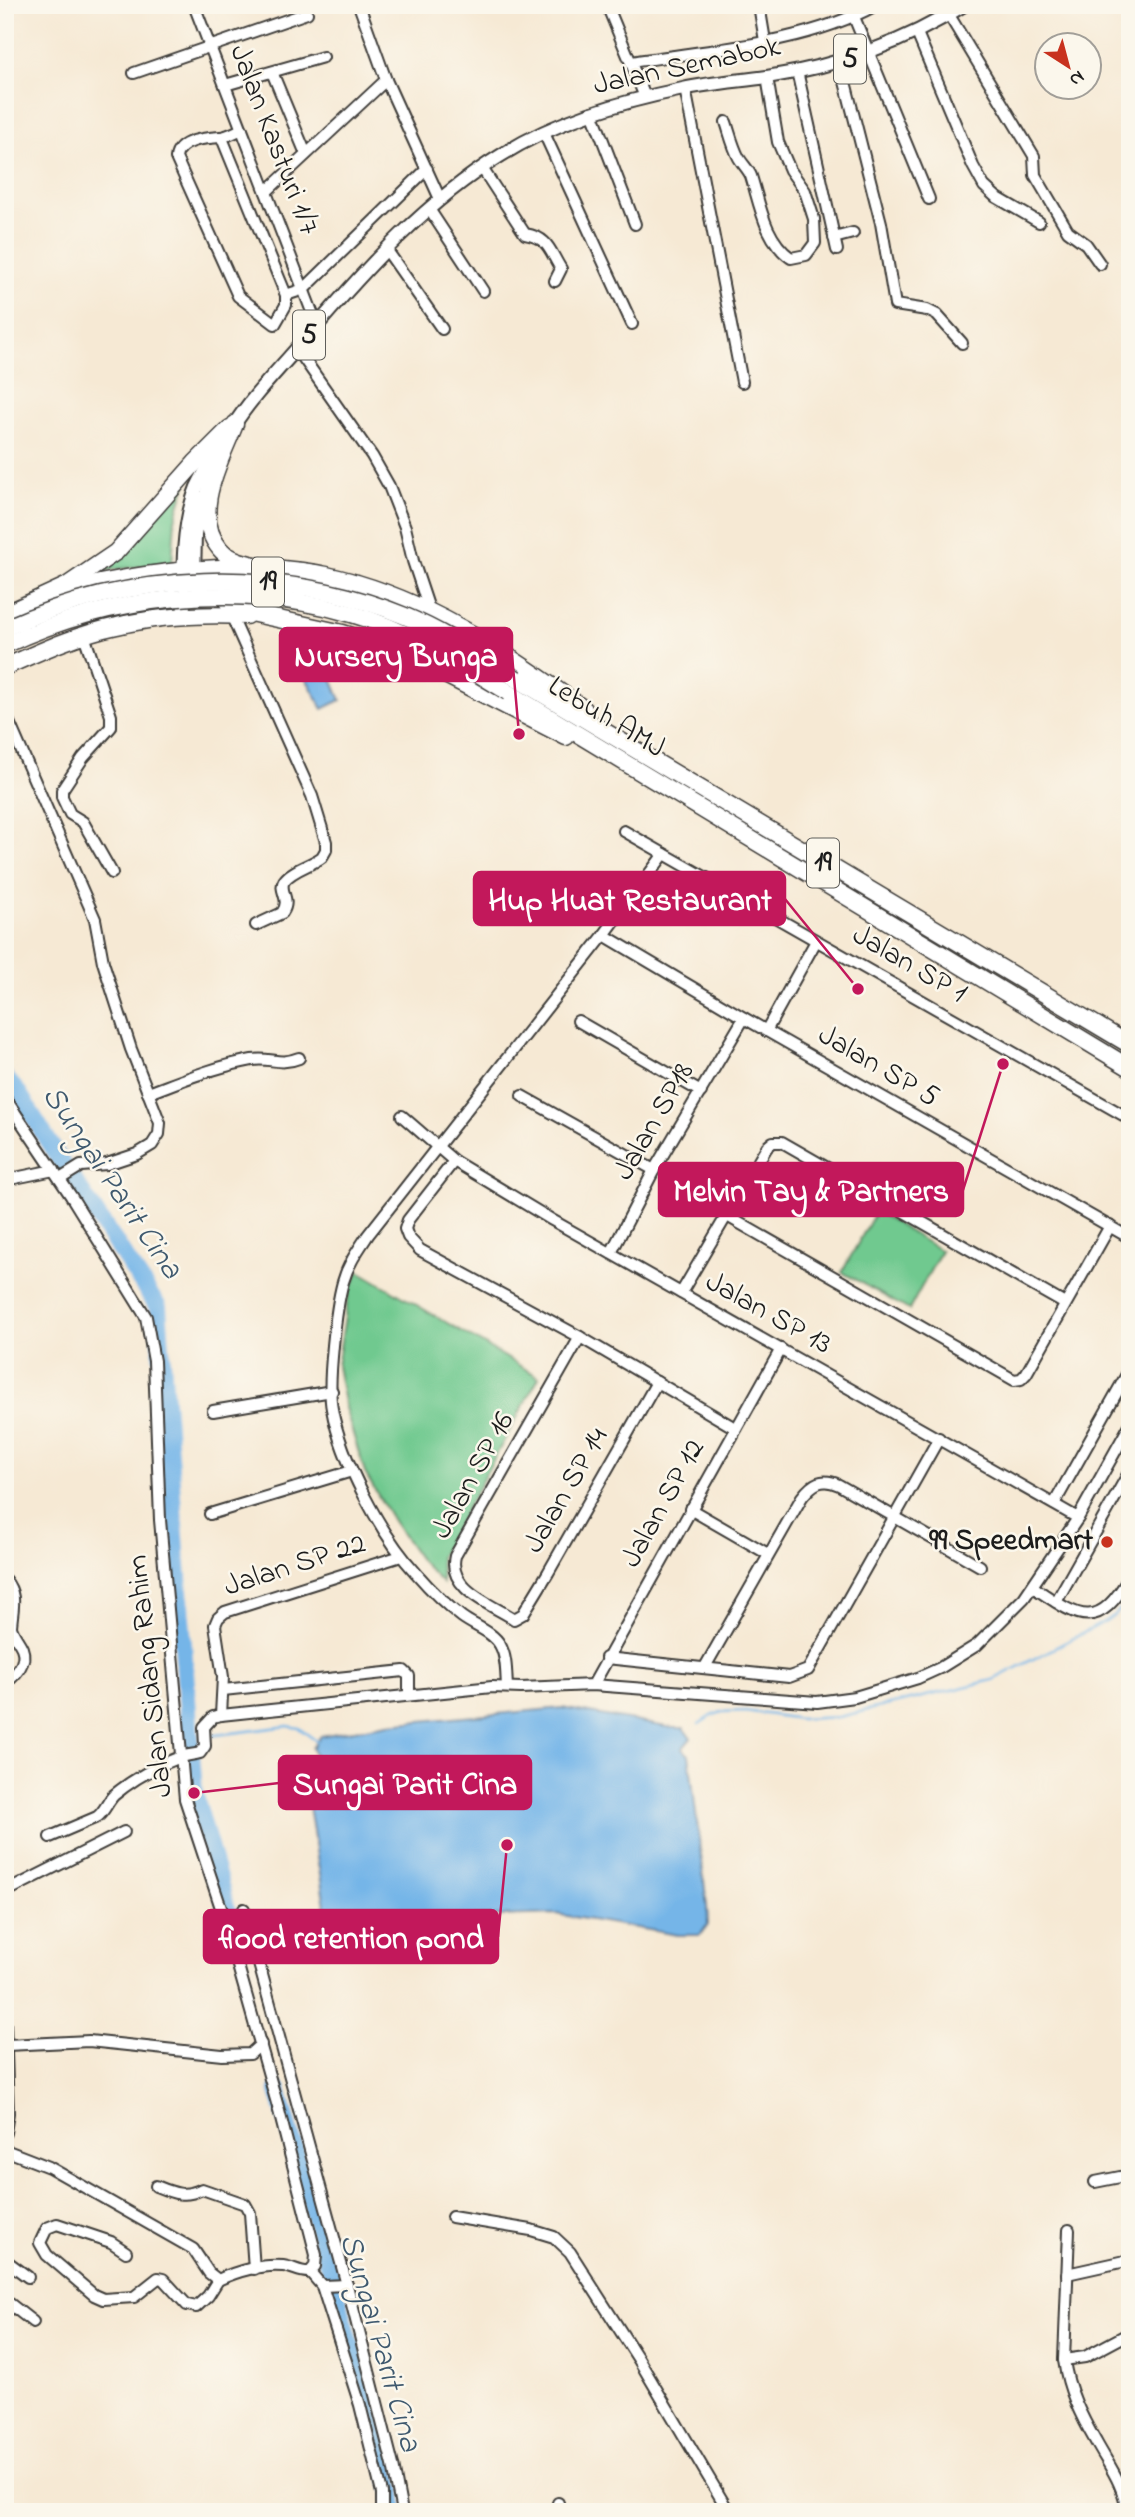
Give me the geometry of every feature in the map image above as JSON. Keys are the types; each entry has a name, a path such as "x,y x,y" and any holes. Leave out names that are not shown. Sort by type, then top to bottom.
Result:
{"highway":[{"path":"235,424 209,491 208,523 214,541 228,556 359,584 459,625 533,672 671,781"},
{"path":"11,612 66,586 116,552 195,463 235,424"},
{"path":"11,612 79,588 124,577 188,569 268,566"},
{"path":"268,566 234,572 226,578 223,595 230,606 237,610 343,633 383,646 422,663 504,707 671,781"},
{"path":"5,667 84,635 142,617 153,604 153,592 148,583 124,577"},
{"name":"Lebuh AMJ","path":"5,628 64,606 102,596 150,586 228,580 267,582 334,593 407,616 454,641 512,685 671,781 1130,1068"},
{"name":"Lebuh AMJ","path":"5,645 70,618 108,609 189,598 267,597 352,614 398,631 512,685"},
{"path":"118,625 191,617 265,616"},
{"name":"Lebuh AMJ","path":"671,781 1130,1045"}],"main road":[{"name":"Jalan Semabok","path":"191,617 188,569 203,494 235,424 317,325 386,249 440,200 501,155 592,112 685,88 767,77 840,62 917,33 964,5"}],"street":[{"name":"Jalan Kasturi 1/7","path":"194,5 317,325"},
{"path":"359,5 386,80 440,200"},
{"path":"607,5 645,97"},
{"path":"758,5 765,41"},
{"name":"Jalan Semabok","path":"631,62 765,41 830,27 876,5"},
{"path":"134,72 307,13"},
{"path":"949,15 1034,156 1035,175 1068,230 1086,244 1100,264"},
{"path":"854,17 929,199"},
{"path":"917,33 984,186 996,197 1039,222"},
{"path":"225,85 323,57"},
{"path":"840,62 881,223 895,305 927,310 937,315 962,342"},
{"path":"797,71 837,250"},
{"path":"272,72 306,154"},
{"path":"726,122 736,151 750,175 771,237 791,258 806,255 816,243 814,219 805,191 790,170 778,142 767,77"},
{"path":"266,191 386,80"},
{"path":"685,88 742,382"},
{"path":"592,112 635,224"},
{"path":"242,129 222,138 203,138 182,147 176,154 238,296 275,324 286,305 286,295 306,294 430,174"},
{"path":"544,133 632,324"},
{"name":"Jalan Kasturi 1/7","path":"222,138 286,295"},
{"path":"482,168 525,234 544,240 561,269 555,281"},
{"path":"429,209 483,291"},
{"path":"834,238 853,233"},
{"path":"386,249 442,329"},
{"path":"297,349 372,456 389,486 405,527 429,612"},
{"path":"231,615 312,796 326,842 326,850 322,856 288,877 282,884 287,902 282,914 256,925"},
{"path":"84,635 111,716 111,727 83,758 62,790 62,797 70,814 83,822 112,873"},
{"path":"5,713 95,919 103,962 131,1049 160,1123 159,1134 152,1145 127,1157 107,1164 81,1166 64,1174 5,1180"},
{"name":"Jalan SP 1","path":"624,831 1130,1119"},
{"path":"507,1687 501,1646 494,1638 461,1616 416,1574 385,1532 352,1471 331,1407 343,1282 351,1260 368,1235 664,854"},
{"name":"Jalan SP 5","path":"604,934 766,1031 1130,1238"},
{"path":"766,1031 816,941"},
{"name":"Jalan SP18","path":"611,1253 654,1170 744,1018"},
{"path":"578,1021 701,1093"},
{"path":"148,1093 248,1060 268,1058 284,1062 299,1058"},
{"path":"522,1096 654,1170"},
{"name":"Jalan Sidang Rahim","path":"5,1098 64,1174 146,1317 152,1340 160,1520 185,1799 225,1920 261,2044 316,2255 317,2280"},
{"name":"Jalan SP 13","path":"402,1116 454,1161 1078,1518"},
{"path":"681,1293 767,1147 773,1142 782,1142 1065,1304"},
{"path":"454,1161 408,1220 405,1229 408,1237 420,1250 580,1337 735,1428"},
{"path":"727,1216 1014,1380 1021,1379 1026,1374 1110,1226"},
{"name":"Jalan SP 16","path":"514,1619 460,1585 453,1572 453,1563 580,1337"},
{"name":"Jalan SP 12","path":"593,1685 781,1349"},
{"path":"1054,1504 1130,1369"},
{"name":"Jalan SP 14","path":"514,1619 523,1614 548,1573 657,1382"},
{"path":"213,1411 332,1391"},
{"path":"50,1837 97,1816 103,1812 108,1800 122,1789 182,1756 198,1754 205,1746 204,1727 213,1717 221,1715 477,1687 593,1685 797,1702 855,1697 918,1678 957,1658 995,1629 1033,1587 1078,1518 1130,1425"},
{"path":"606,1658 789,1677 808,1670 939,1438"},
{"path":"210,1514 352,1471"},
{"path":"1056,1602 1130,1471"},
{"path":"705,1667 802,1497 819,1481 839,1485 980,1566"},
{"path":"690,1509 768,1554"},
{"name":"Jalan SP 22","path":"221,1715 223,1690 215,1625 218,1618 225,1612 401,1556"},
{"path":"1033,1587 1075,1614 1090,1614 1114,1600 1130,1576"},
{"path":"5,1580 11,1588 15,1604 10,1627 24,1652 22,1665 5,1684"},
{"path":"223,1690 404,1671 409,1676 409,1695"},
{"path":"5,1892 124,1832"},
{"path":"244,1909 394,2465 402,2512"},
{"path":"5,2021 8,2113 5,2133"},
{"path":"7,2045 89,2041 222,2055 250,2054 261,2044"},
{"path":"5,2150 48,2167 193,2249 209,2273 218,2280"},
{"path":"1095,2182 1130,2175"},
{"path":"156,2186 179,2195 192,2194 202,2189 245,2204 250,2213 254,2269"},
{"path":"452,2217 531,2230 554,2237 570,2252 639,2360 729,2512"},
{"path":"126,2252 111,2242 57,2224 47,2228 40,2243 47,2255 94,2295 103,2299 134,2297 158,2278 163,2279 187,2305 197,2307 218,2280 235,2272 280,2266 293,2268 317,2280 345,2285"},
{"path":"1069,2230 1064,2360 1070,2390 1096,2443 1118,2477 1127,2512"},
{"path":"5,2260 29,2277"},
{"path":"1067,2274 1130,2260"},
{"path":"317,2280 360,2405 382,2493 382,2512"},
{"path":"5,2300 33,2322"},
{"path":"1064,2360 1085,2357 1130,2333"}],"green space":[{"path":"188,477 175,520 172,563 102,571"},
{"path":"876,1211 941,1251 909,1310 842,1272"},
{"path":"359,1271 539,1377 440,1557 442,1583 421,1561 393,1521 365,1473 345,1408 337,1366 349,1292"}],"water":[{"path":"285,640 319,648 341,700 323,709"},
{"path":"562,1708 684,1728 691,1738 682,1749 689,1755 707,1906 708,1924 700,1935 678,1935 556,1914 438,1918 334,1914 325,1906 308,1800 319,1765 312,1748 321,1736 388,1724"}],"waterway":[{"name":"Sungai Parit Cina","path":"5,1078 19,1094 158,1307 194,1793 231,1925"},
{"path":"699,1724 722,1712 745,1711 800,1719 839,1717 993,1680 1114,1616 1130,1599"},
{"path":"208,1736 288,1726 299,1728 319,1743"},
{"name":"Sungai Parit Cina","path":"278,2090 393,2491 395,2512"}],"place":[{"name":"Nursery Bunga","path":"519,734"},
{"name":"Hup Huat Restaurant","path":"858,989"},
{"name":"Melvin Tay & Partners","path":"1003,1064"},
{"name":"99 Speedmart","path":"1107,1542"},
{"name":"Sungai Parit Cina","path":"194,1793"},
{"name":"flood retention pond","path":"507,1845"}]}
